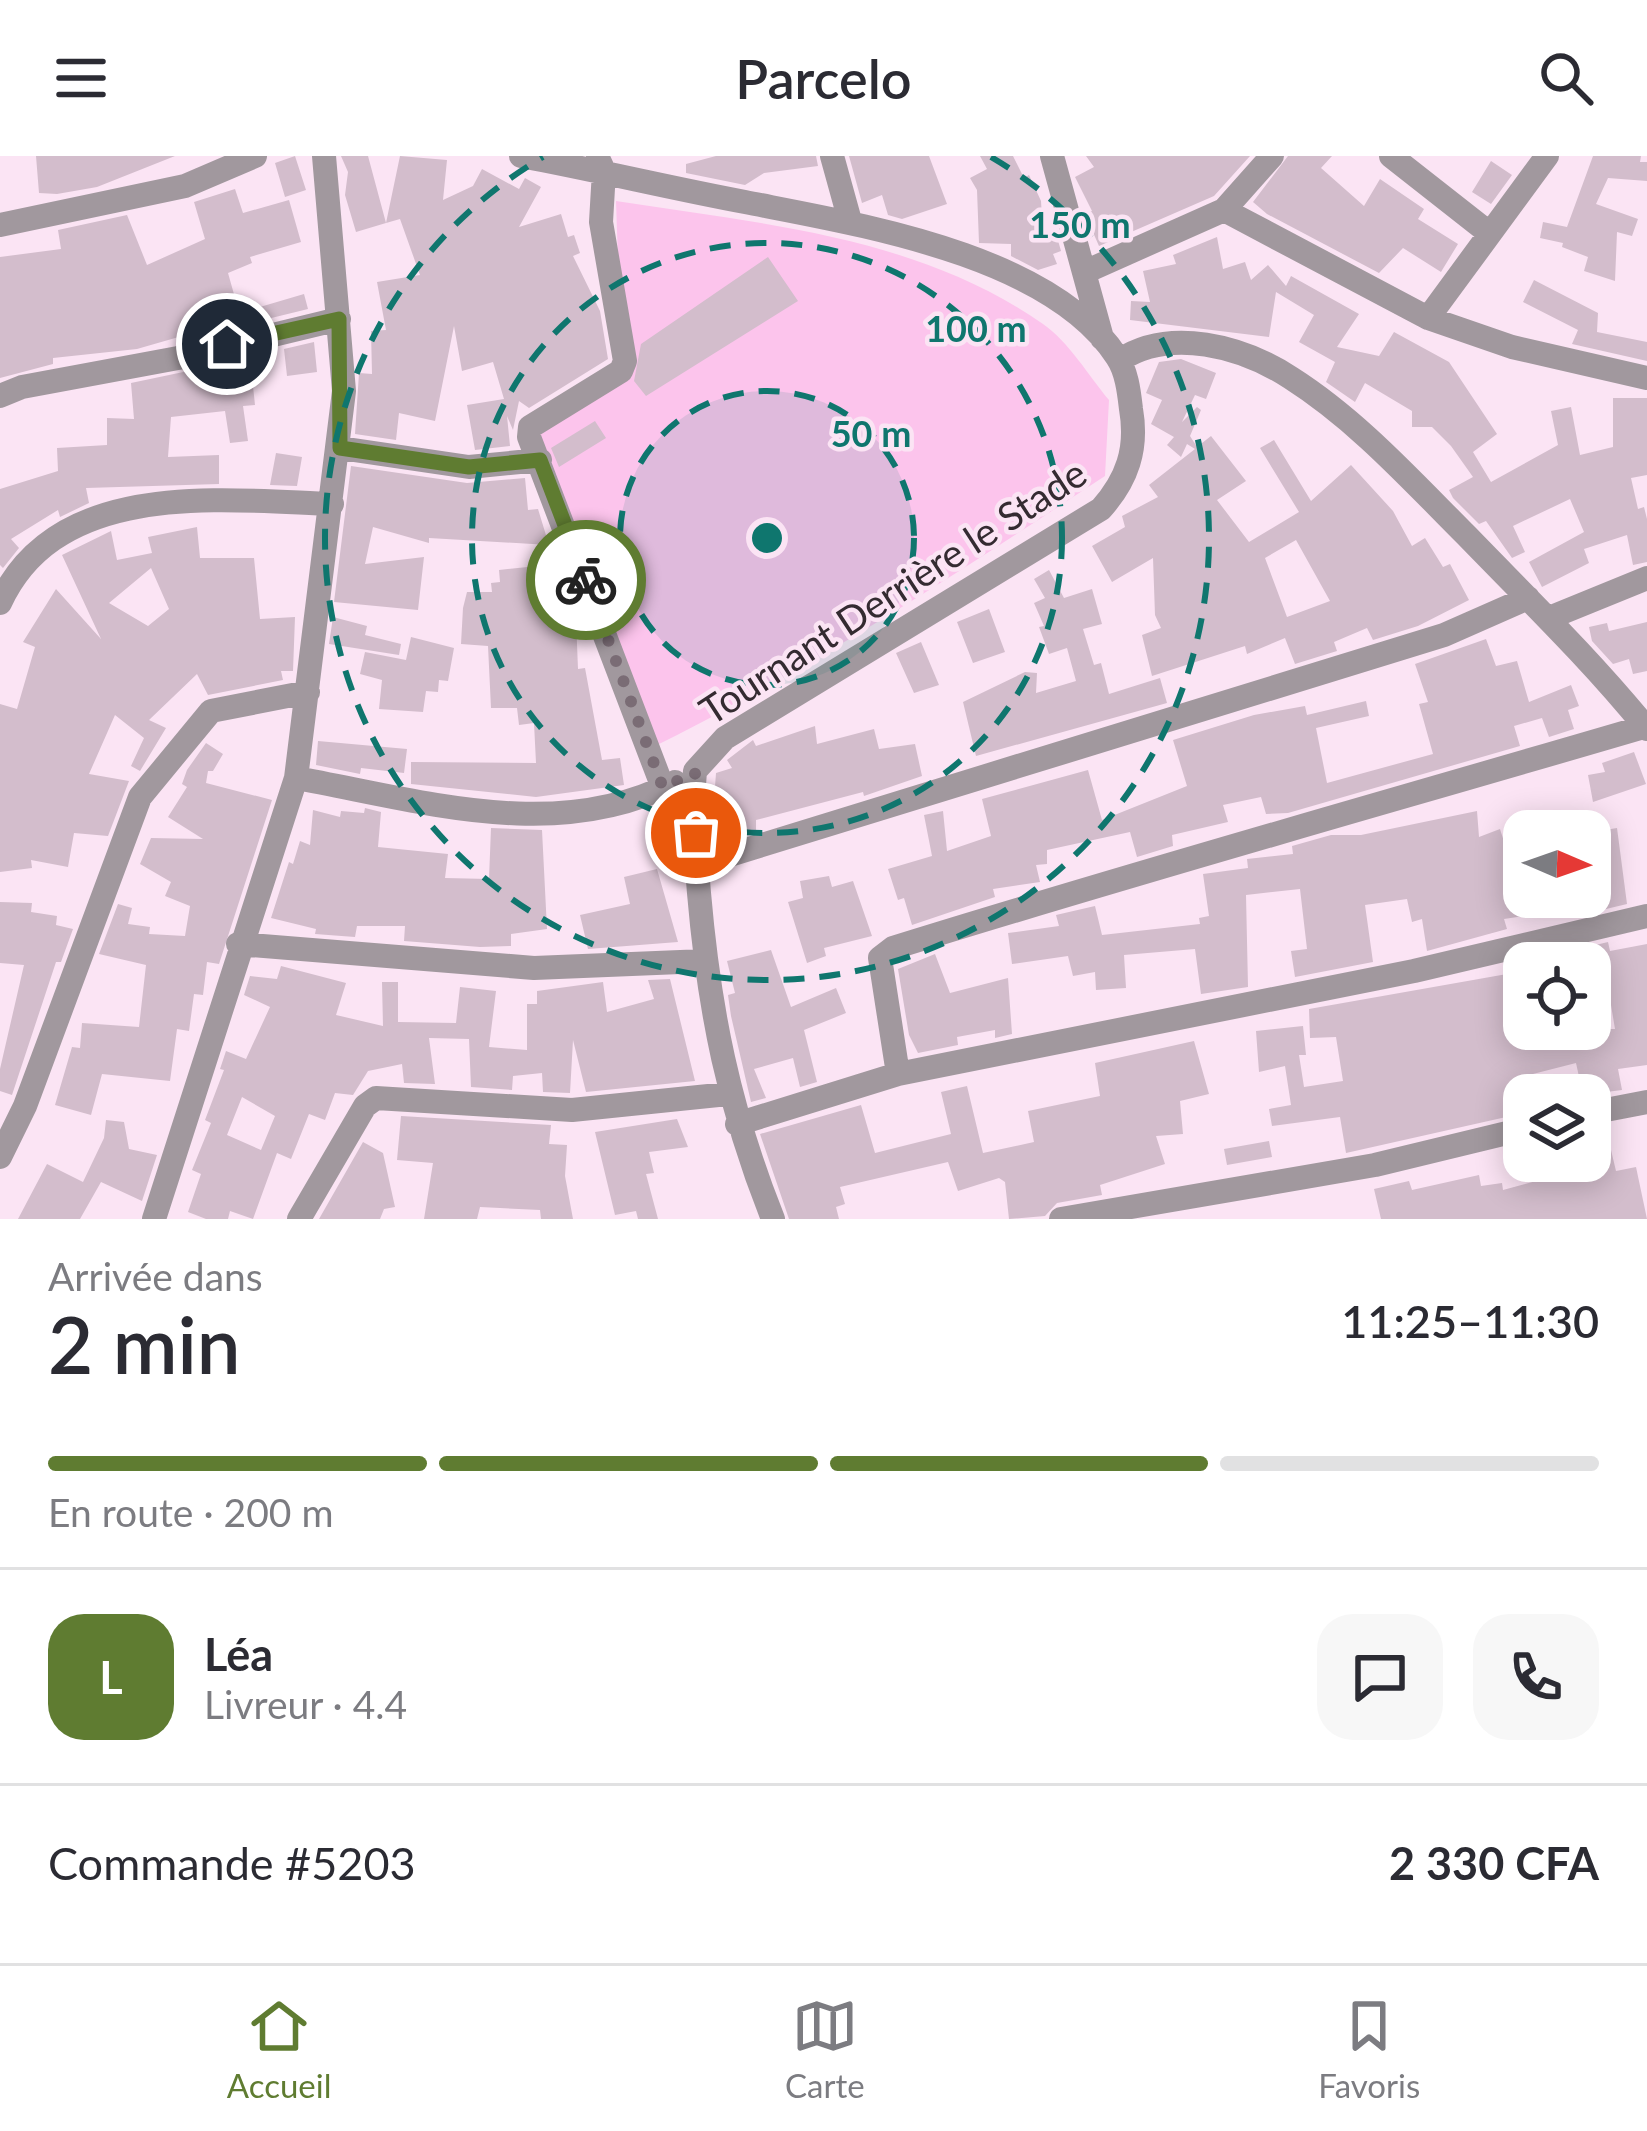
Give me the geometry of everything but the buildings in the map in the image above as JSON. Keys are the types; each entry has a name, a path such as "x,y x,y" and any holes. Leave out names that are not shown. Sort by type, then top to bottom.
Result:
{"street":[{"path":"0,225 185,186 255,156"},
{"path":"154,1219 238,944 296,778 340,448 344,378 324,156"},
{"name":"Tournant Derrière le Stade","path":"521,156 600,164 850,221 984,264 1073,313 1120,360 1133,420 1132,448 1128,471 1101,509 725,738 695,772 705,961 728,1094 772,1219"},
{"path":"832,156 850,221"},
{"path":"1052,156 1102,338"},
{"path":"1087,271 1224,209 1272,156"},
{"path":"1391,156 1489,232"},
{"path":"1428,318 1547,156"},
{"path":"600,164 601,222 627,353 622,370 530,427 529,436 663,788"},
{"path":"1224,209 1428,318 1512,347 1647,378"},
{"path":"0,396 22,386 178,358 339,319"},
{"path":"898,1074 879,975 880,958 893,948 1224,844 1366,812 1646,727 1549,618 1389,458 1287,375 1191,342 1162,340 1120,360"},
{"path":"340,448 469,467 540,460"},
{"path":"0,602 31,557 57,535 98,515 218,500 332,504"},
{"path":"1549,618 1647,578"},
{"path":"697,865 1400,649 1528,598"},
{"path":"0,1157 26,1106 140,796 212,711 308,692"},
{"path":"296,778 482,811 558,814 614,808 695,772"},
{"path":"737,1124 898,1074 1414,971 1647,916"},
{"path":"238,944 534,968 705,961"},
{"path":"299,1219 365,1106 376,1098 572,1110 728,1094"},
{"path":"1611,1109 1647,1102"},
{"path":"1061,1219 1375,1165 1503,1134"}],"shaded area":[{"path":"616,201 837,238 891,252 995,294 1052,331 1109,400 1105,476 823,654 647,750 532,433 622,378"}],"way so far":[{"path":"586,580 663,788 695,772 696,833"}],"route":[{"path":"227,344 339,319 344,391 340,448 469,467 540,460 586,580"}]}
